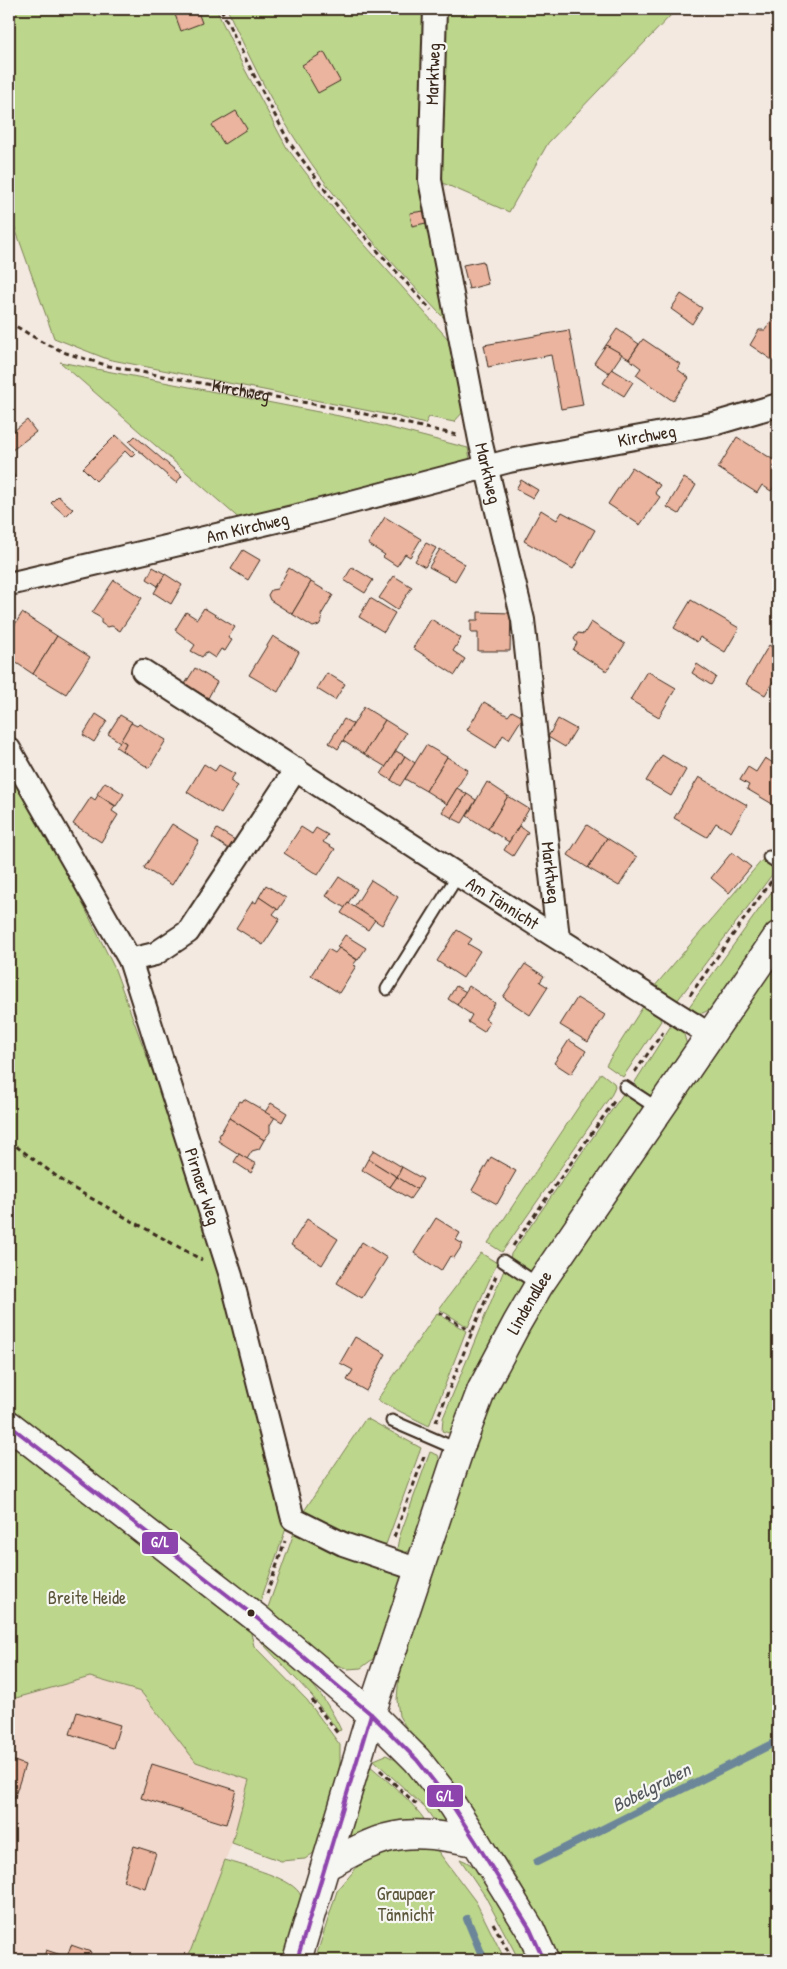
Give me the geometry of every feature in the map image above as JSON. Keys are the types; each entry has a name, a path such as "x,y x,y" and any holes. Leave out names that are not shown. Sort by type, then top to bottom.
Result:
{"street":[{"name":"Marktweg","path":"435,9 430,180 480,440 523,620 558,938"},
{"name":"Kirchweg","path":"486,468 510,461 717,423 778,405"},
{"name":"Am Kirchweg","path":"9,584 306,514 486,468"},
{"name":"Am Tännicht","path":"143,671 710,1035"},
{"name":"Pirnaer Weg","path":"9,749 130,960 231,1276 293,1519"},
{"path":"130,960 154,954 188,932 296,769"},
{"name":"Lindenallee","path":"296,1960 371,1714 459,1450 482,1389 516,1323 539,1284 778,936"},
{"path":"9,1425 258,1619 371,1714 417,1760 450,1802 530,1929 544,1960"},
{"path":"293,1519 343,1544 419,1570"},
{"path":"326,1866 357,1850 402,1835 442,1837 476,1842"}],"lane":[{"path":"387,988 458,875"},
{"path":"625,1086 660,1110"},
{"path":"503,1261 539,1284"},
{"path":"392,1421 459,1450"}],"path":[{"path":"221,9 289,142 338,207 462,343"},
{"name":"Kirchweg","path":"9,322 42,342 66,353 109,366 356,412 480,440"},
{"path":"9,1142 71,1187 231,1276"},
{"path":"439,1312 472,1332"},
{"path":"258,1619 293,1519"},
{"path":"360,1753 421,1809 442,1837"}],"shaded area":[{"path":"90,1677 141,1692 196,1762 249,1780 232,1843 187,1960 9,1960 9,1700"}],"green space":[{"path":"9,9 216,9 243,66 287,148 335,211 456,348 464,411 454,422 429,417 425,424 395,416 107,359 54,338 9,211"},
{"path":"227,9 429,9 428,33 455,330 349,213 311,163 284,122 250,58"},
{"path":"442,9 670,9 672,14 548,143 509,212 438,181"},
{"path":"60,362 360,420 468,448 471,465 243,522"},
{"path":"9,762 31,799 114,967 228,1277 289,1520 258,1608 9,1410"},
{"path":"763,859 777,868 674,1005 654,987"},
{"path":"778,883 778,916 714,1007 703,1013 686,1011"},
{"path":"778,957 778,1960 558,1960 543,1924 510,1866 399,1716 397,1700 399,1673 435,1555 477,1431 512,1357 553,1284"},
{"path":"644,1005 659,1016 661,1021 623,1077 606,1065"},
{"path":"676,1026 683,1031 687,1045 652,1097 636,1088 635,1082 670,1027"},
{"path":"601,1073 614,1083 615,1086 612,1094 502,1252 488,1243"},
{"path":"623,1094 642,1104 642,1112 533,1272 528,1271 510,1259 511,1254"},
{"path":"481,1253 497,1263 468,1327 439,1309"},
{"path":"504,1270 507,1270 523,1281 525,1286 455,1426 449,1433 442,1431 443,1418"},
{"path":"437,1313 466,1331 429,1426 377,1400"},
{"path":"366,1418 421,1448 384,1550 300,1517"},
{"name":"Breite Heide","path":"9,1437 250,1629 254,1646 307,1700 340,1745 337,1783 319,1849 305,1859 281,1861 232,1843 249,1780 196,1762 141,1692 90,1677 9,1700"},
{"path":"430,1452 438,1455 440,1462 414,1548 401,1555 396,1553 399,1538"},
{"path":"296,1527 400,1573 402,1583 400,1595 373,1659 361,1668 348,1669 329,1662 266,1613"},
{"path":"262,1637 297,1668 316,1689 341,1730 338,1731 312,1696 263,1644"},
{"path":"386,1755 400,1762 445,1816 444,1824 436,1823 425,1808 374,1760"},
{"path":"369,1765 407,1799 427,1823 349,1839 347,1836"},
{"name":"Graupaer Tännicht","path":"404,1845 437,1850 476,1902 505,1960 315,1960 337,1891 358,1866 386,1851"},
{"path":"460,1859 472,1865 493,1888 511,1918 532,1960 519,1960 485,1896"},
{"path":"225,1860 279,1878 297,1890 301,1896 299,1918 285,1960 187,1960"}],"building":[{"path":"173,9 197,9 202,23 181,31"},
{"path":"324,52 340,81 318,93 302,65"},
{"path":"236,111 247,129 224,144 212,125"},
{"path":"424,211 426,223 412,226 410,213"},
{"path":"483,261 488,284 469,289 463,265"},
{"path":"681,294 702,308 692,324 671,309"},
{"path":"772,320 778,324 778,364 750,345 759,330 765,330"},
{"path":"617,329 639,344 629,359 606,345"},
{"path":"569,330 583,405 561,409 551,355 488,367 484,345"},
{"path":"643,339 680,364 677,369 689,378 673,401 636,375 641,368 629,359"},
{"path":"606,345 622,354 609,373 594,363"},
{"path":"612,369 633,382 624,396 603,383"},
{"path":"27,420 36,432 11,451 9,448 9,435"},
{"path":"116,435 135,453 131,457 125,451 96,481 83,468"},
{"path":"135,436 182,476 176,483 129,442"},
{"path":"737,437 777,462 772,469 778,473 778,480 771,491 762,485 757,493 718,468"},
{"path":"9,466 15,477 9,481"},
{"path":"632,467 660,485 655,493 660,497 640,525 608,504"},
{"path":"684,478 696,485 679,514 667,507"},
{"path":"521,480 538,490 533,498 516,489"},
{"path":"58,496 73,509 66,516 51,503"},
{"path":"541,510 557,520 562,512 595,530 573,569 524,541"},
{"path":"385,517 421,539 410,557 405,554 397,566 383,557 385,555 368,544"},
{"path":"426,543 436,548 425,567 415,561"},
{"path":"440,549 465,564 455,581 429,567"},
{"path":"243,550 260,560 248,580 231,569"},
{"path":"153,567 165,574 158,586 147,579"},
{"path":"352,567 373,580 365,593 344,580"},
{"path":"289,568 311,582 292,614 270,600 268,595 271,590 277,589"},
{"path":"165,574 182,585 171,604 154,593"},
{"path":"394,576 412,587 397,610 379,598"},
{"path":"114,580 142,598 120,631 112,626 107,627 101,623 101,618 92,613"},
{"path":"311,582 333,595 321,615 322,620 319,625 313,627 292,614"},
{"path":"370,598 395,613 384,632 359,617"},
{"path":"691,600 739,628 725,652 700,637 697,642 674,628"},
{"path":"204,608 235,627 228,638 232,640 225,651 221,649 215,658 206,652 202,657 191,651 195,645 175,630 186,612 197,619"},
{"path":"478,612 511,613 510,651 478,651 478,633 471,633 471,620 478,620"},
{"path":"22,613 57,636 33,674 9,658 9,634"},
{"path":"431,619 461,638 453,651 465,659 455,675 413,648"},
{"path":"591,622 625,644 607,671 573,650 577,643 574,639 578,633 584,634"},
{"path":"57,636 90,657 66,694 33,674"},
{"path":"273,636 299,652 278,692 249,675"},
{"path":"769,645 778,651 778,673 765,695 746,684"},
{"path":"697,664 716,677 711,685 692,673"},
{"path":"195,668 217,682 208,698 185,684"},
{"path":"647,671 676,688 659,717 630,700"},
{"path":"327,673 345,684 335,700 317,689"},
{"path":"484,702 508,716 512,711 523,717 509,739 503,735 496,748 467,730"},
{"path":"364,707 385,720 364,754 343,741"},
{"path":"96,714 107,721 94,742 83,735"},
{"path":"120,715 132,722 120,742 108,734"},
{"path":"344,719 353,724 338,749 329,743"},
{"path":"558,719 576,729 565,747 548,737"},
{"path":"385,720 406,733 386,767 364,754"},
{"path":"131,723 137,726 139,724 166,740 149,768 122,751 126,743 121,740"},
{"path":"121,740 126,743 122,751 116,747"},
{"path":"426,745 447,757 426,791 405,779"},
{"path":"396,751 405,756 391,780 381,774"},
{"path":"662,755 686,770 671,796 646,781"},
{"path":"405,756 415,763 400,786 391,780"},
{"path":"447,757 468,770 447,804 426,791"},
{"path":"765,758 778,766 778,799 774,805 747,789 749,785 740,780 748,767 756,772"},
{"path":"204,764 215,771 219,765 235,774 230,781 238,786 221,814 187,792"},
{"path":"699,777 747,805 731,832 716,823 707,837 674,818"},
{"path":"105,782 124,794 116,806 97,794"},
{"path":"487,782 508,796 488,829 467,816"},
{"path":"457,788 467,794 452,818 442,812"},
{"path":"467,794 476,800 462,823 452,818"},
{"path":"98,795 115,806 112,811 118,815 101,842 73,824 91,797 95,800"},
{"path":"508,796 529,809 509,842 488,829"},
{"path":"172,824 199,841 172,885 144,868"},
{"path":"587,825 607,838 588,868 568,855"},
{"path":"519,826 528,832 513,856 504,850"},
{"path":"301,827 312,834 316,828 328,835 323,842 335,849 318,875 284,853"},
{"path":"217,829 235,840 229,849 212,838"},
{"path":"607,838 637,857 619,886 588,868"},
{"path":"732,852 751,867 729,893 711,878"},
{"path":"339,877 357,889 345,908 326,896"},
{"path":"371,880 398,897 382,925 354,907"},
{"path":"266,885 286,898 278,910 259,897"},
{"path":"259,897 277,909 273,914 280,919 263,945 236,928 253,901 256,903"},
{"path":"348,903 375,920 368,930 341,913"},
{"path":"457,930 472,939 468,944 480,951 463,978 437,961"},
{"path":"345,935 366,948 358,960 337,947"},
{"path":"339,948 357,960 353,965 356,966 339,993 311,975 328,949 335,953"},
{"path":"525,964 544,976 540,982 548,987 530,1015 503,997"},
{"path":"456,986 466,992 457,1005 448,999"},
{"path":"469,986 495,1003 485,1019 490,1022 484,1032 468,1022 472,1015 457,1005"},
{"path":"577,998 605,1015 588,1042 560,1025"},
{"path":"569,1040 586,1051 571,1074 554,1063"},
{"path":"244,1099 275,1117 270,1125 270,1132 264,1140 229,1118 240,1101 242,1102"},
{"path":"271,1103 287,1113 282,1122 265,1112"},
{"path":"229,1118 264,1140 259,1149 252,1151 247,1159 218,1141"},
{"path":"374,1150 402,1167 397,1177 368,1159"},
{"path":"239,1154 256,1164 251,1173 234,1162"},
{"path":"491,1157 516,1171 497,1204 472,1190"},
{"path":"368,1159 397,1177 390,1187 362,1170"},
{"path":"402,1167 423,1179 417,1189 397,1177"},
{"path":"397,1177 417,1189 410,1199 390,1187"},
{"path":"436,1218 460,1233 456,1240 463,1244 454,1258 450,1256 441,1271 414,1253"},
{"path":"307,1219 338,1239 322,1265 291,1245"},
{"path":"362,1242 387,1258 362,1298 337,1283"},
{"path":"355,1337 386,1354 366,1391 347,1380 353,1370 340,1363"},
{"path":"77,1712 120,1725 113,1748 70,1734"},
{"path":"9,1759 25,1765 11,1808 9,1808"},
{"path":"152,1764 236,1790 226,1824 141,1798"},
{"path":"134,1846 156,1853 145,1888 123,1881"},
{"path":"71,1945 91,1952 88,1960 67,1957"},
{"path":"46,1950 67,1957 78,1960 43,1960"}],"waterway":[{"name":"Bobelgraben","path":"537,1862 778,1741"},
{"name":"Bobelgraben","path":"467,1919 484,1960"}],"transit line":[{"name":"G/L","path":"9,1425 258,1619 371,1714 417,1760 450,1802 530,1929 544,1960"},
{"name":"G/L","path":"297,1960 371,1714"}]}
